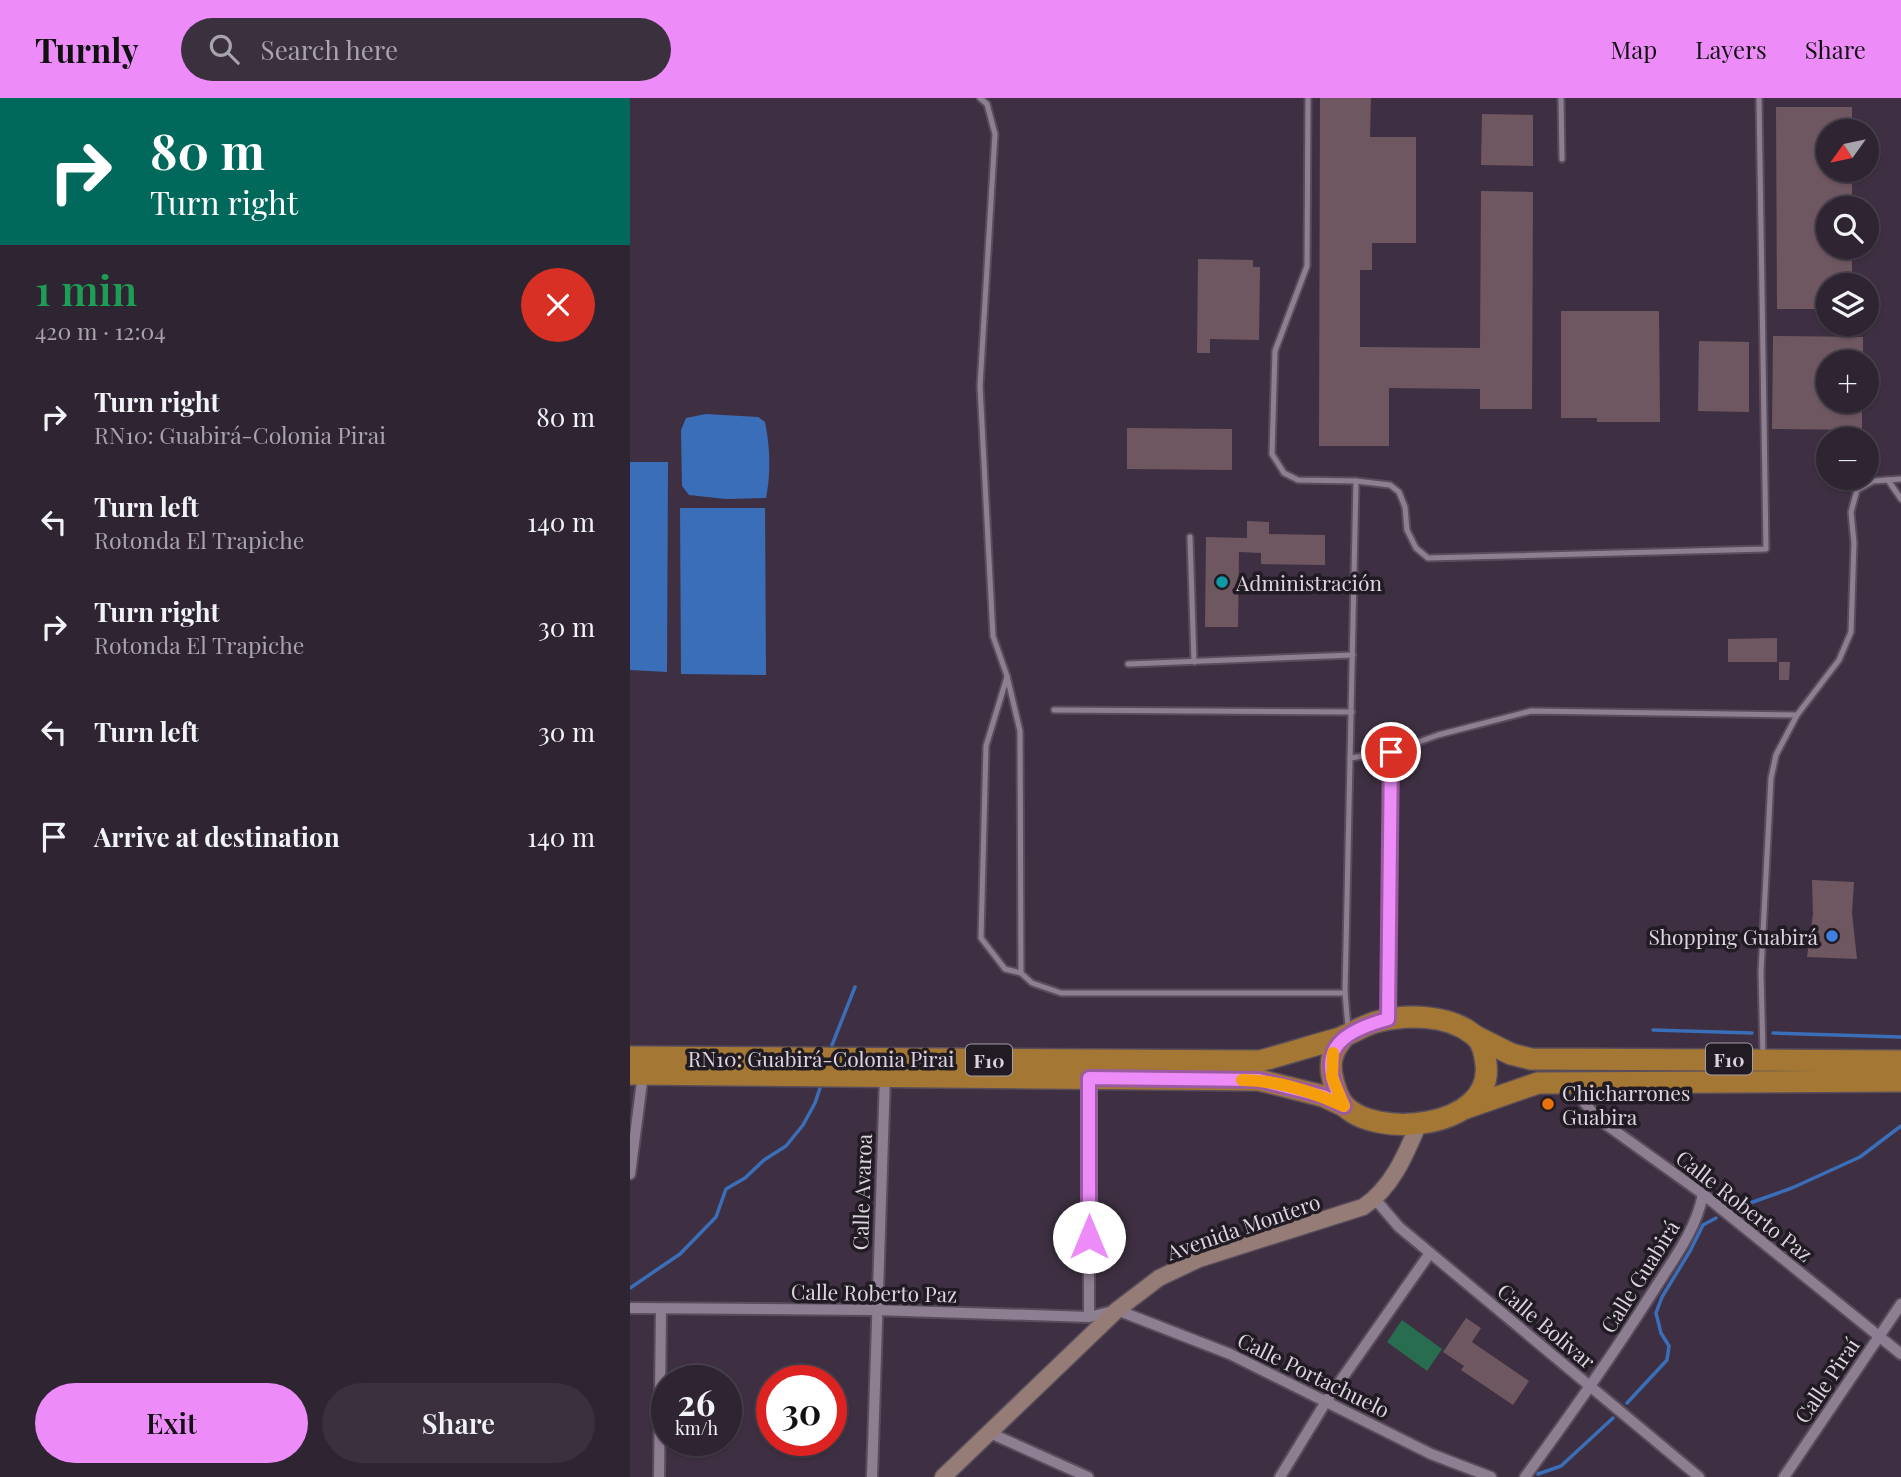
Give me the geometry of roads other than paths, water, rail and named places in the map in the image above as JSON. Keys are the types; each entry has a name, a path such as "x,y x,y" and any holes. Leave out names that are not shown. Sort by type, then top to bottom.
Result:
{"highway":[{"name":"F10","path":"1347,1035 1361,1027 1388,1019 1418,1016 1460,1027 1511,1054 1531,1059 1901,1061"},
{"name":"RN10: Guabirá-Colonia Pirai","path":"634,1068 1260,1060 1347,1035"},
{"path":"1344,1106 1334,1084 1331,1061 1334,1049 1347,1035"},
{"path":"1465,1109 1479,1096 1486,1082 1485,1053 1475,1035"},
{"name":"RN10: Guabirá-Colonia Pirai","path":"634,1068 885,1076 1259,1080 1323,1096 1344,1106"},
{"name":"F10","path":"1344,1106 1366,1118 1381,1122 1419,1123 1436,1120 1538,1083 1901,1081"}],"street":[{"path":"630,1174 634,1068"},
{"name":"Calle Avaroa","path":"872,1477 885,1076"},
{"path":"1089,1078 1089,1317"},
{"name":"Calle Roberto Paz","path":"1569,1083 1597,1118 1703,1194 1901,1354"},
{"name":"Avenida Montero","path":"943,1477 1117,1310 1160,1278 1199,1259 1363,1207 1375,1199 1403,1161 1419,1123"},
{"name":"Calle Guabirá","path":"1525,1477 1591,1387 1681,1247 1699,1215 1703,1194"},
{"name":"Calle Bolivar","path":"1375,1199 1399,1227 1699,1477"},
{"path":"1280,1477 1326,1400 1430,1253"},
{"name":"Calle Piraí","path":"1784,1477 1901,1304"},
{"name":"Calle Roberto Paz","path":"630,1308 876,1310 1089,1317 1117,1310"},
{"path":"659,1477 661,1309"},
{"name":"Calle Portachuelo","path":"1117,1310 1230,1354 1431,1454 1491,1477"},
{"path":"990,1433 1088,1477"}],"lane":[{"path":"980,98 987,104 995,134 980,386 993,636 1007,676 1020,731 1021,973"},
{"path":"1308,98 1307,266 1275,351 1272,454 1284,473 1298,480 1356,481 1390,485 1399,492 1405,507 1407,530 1416,548 1428,558 1766,550 1759,98"},
{"path":"1561,98 1562,159"},
{"path":"1888,480 1901,499"},
{"path":"1763,1060 1761,972 1771,778 1776,755 1797,715 1839,660 1851,632 1854,543 1851,512 1857,489 1866,483 1901,480"},
{"path":"1347,1035 1345,993 1356,481"},
{"path":"1190,537 1194,662"},
{"path":"1128,664 1353,655"},
{"path":"1007,676 986,746 981,938 1005,969 1021,973 1032,983 1061,993 1345,993"},
{"path":"1054,709 1352,712"},
{"path":"1350,758 1391,752 1438,734 1531,711 1797,715"},
{"path":"1388,1019 1391,752"}],"water":[{"path":"706,414 758,417 765,422 769,460 766,498 726,499 689,495 682,486 681,430 686,418"},
{"path":"630,462 668,462 667,672 630,670"},
{"path":"680,508 765,508 766,675 681,674"}],"waterway":[{"path":"832,1045 855,987"},
{"path":"1653,1030 1752,1033"},
{"path":"1773,1033 1901,1037"},
{"path":"630,1288 680,1254 716,1217 726,1189 745,1178 764,1160 786,1146 803,1125 820,1088"},
{"path":"1736,1208 1792,1188 1860,1157 1901,1126"},
{"path":"1627,1403 1667,1360 1669,1346 1661,1333 1656,1313 1662,1297 1703,1225 1716,1218"},
{"path":"1538,1474 1561,1466 1613,1418"}],"place":[{"name":"Administración","path":"1222,582"},
{"name":"Shopping Guabirá","path":"1832,936"},
{"name":"Chicharrones Guabira","path":"1548,1104"}]}
